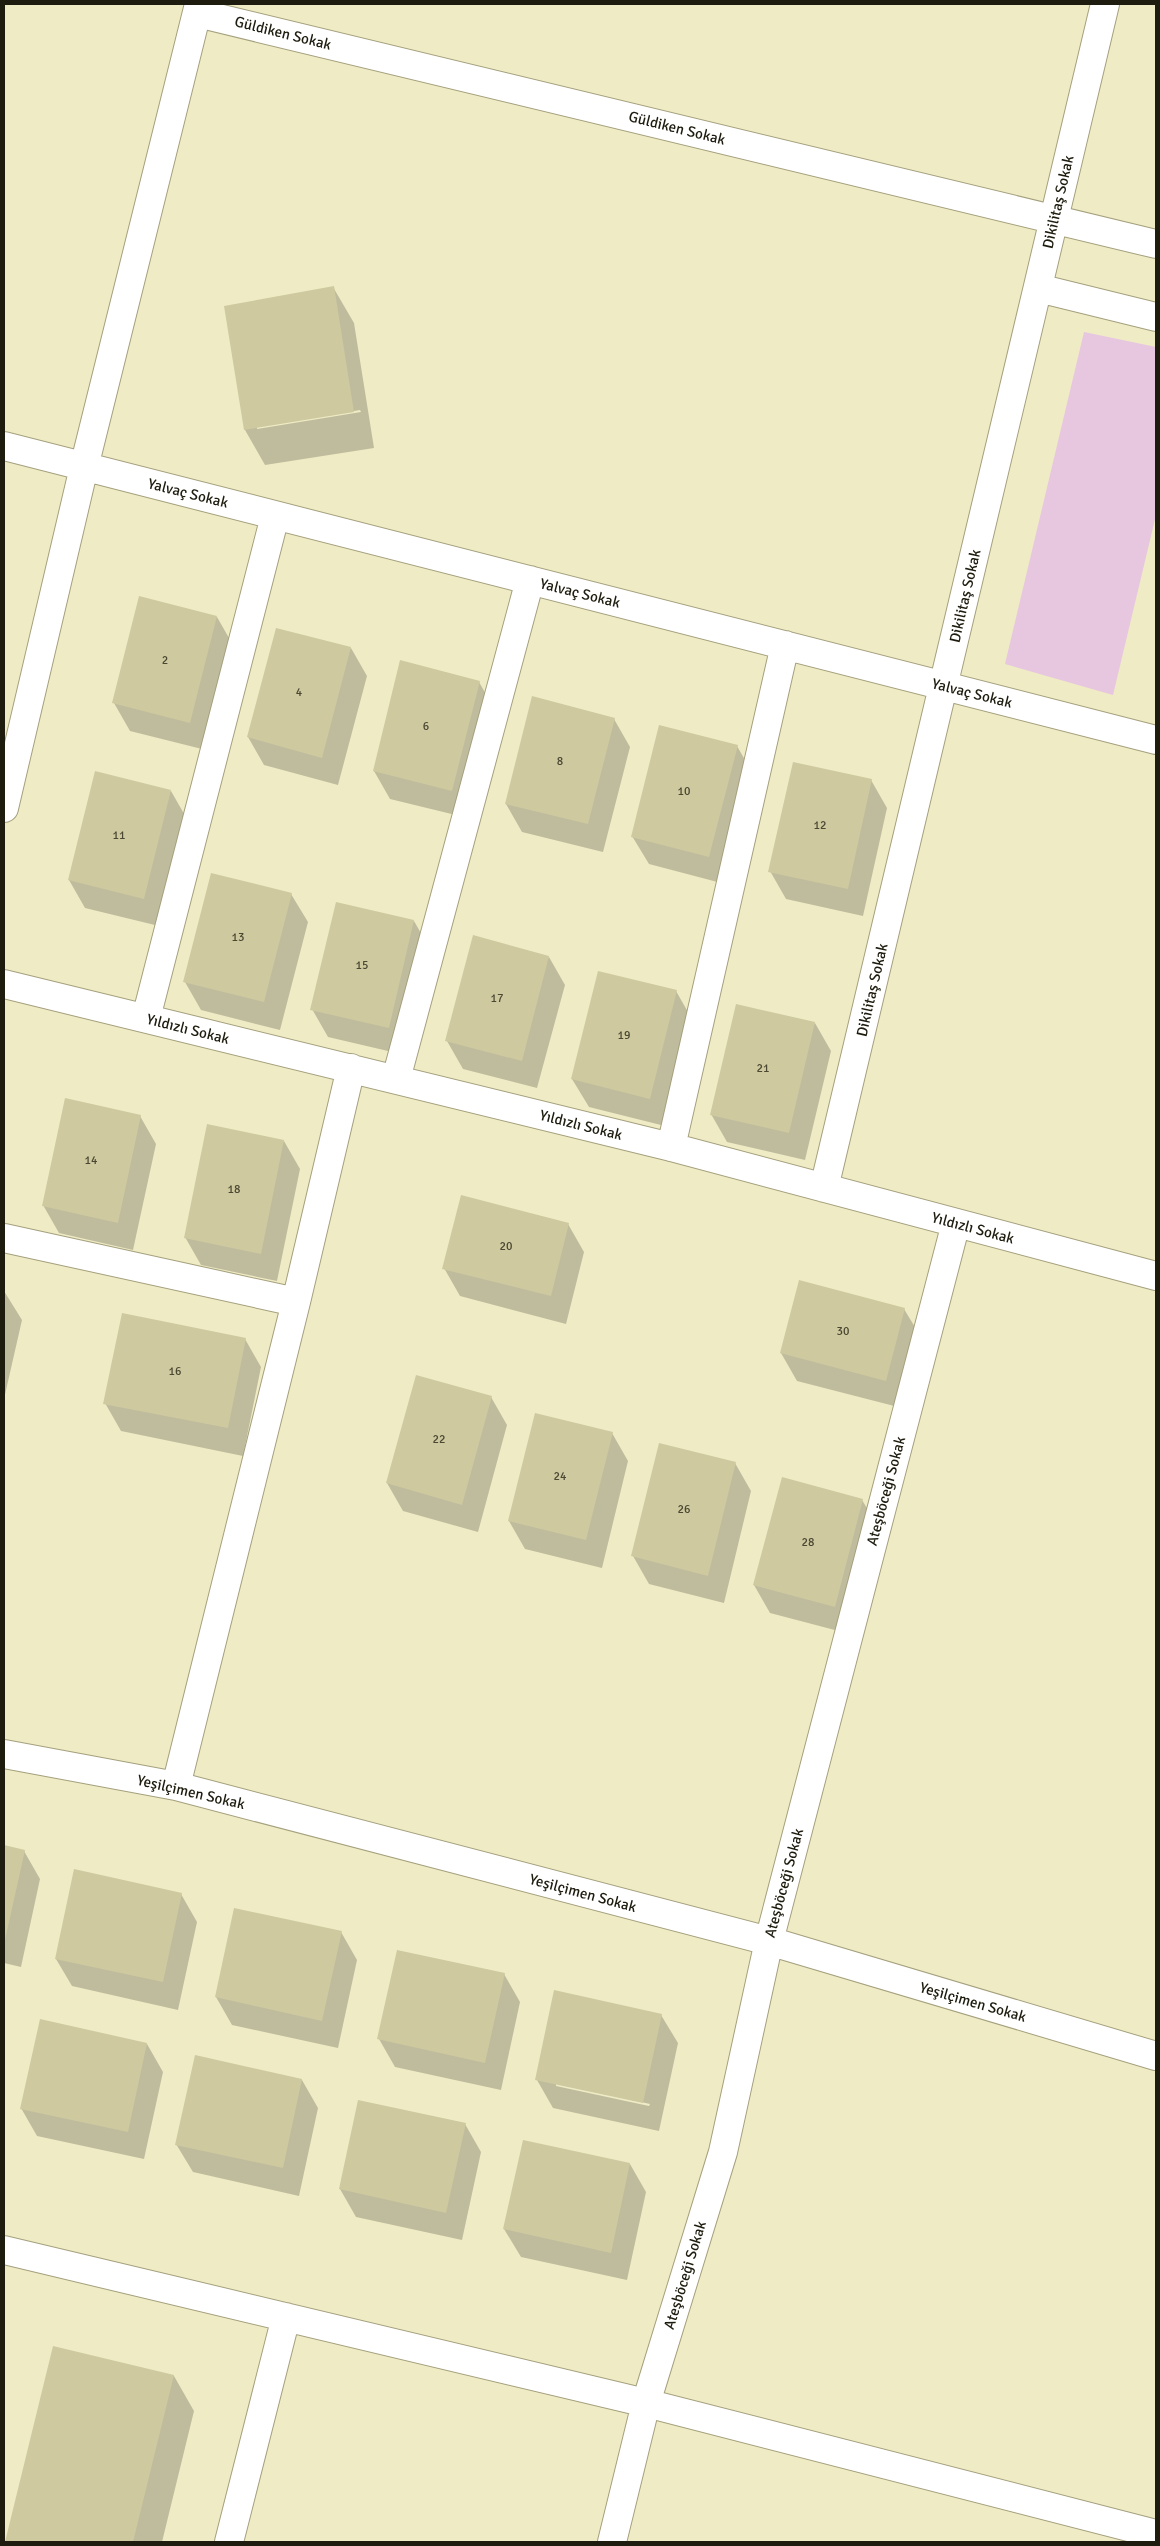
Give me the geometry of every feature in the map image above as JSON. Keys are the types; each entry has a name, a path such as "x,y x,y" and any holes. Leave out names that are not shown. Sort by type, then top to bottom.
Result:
{"street":[{"name":"Dikilitaş Sokak","path":"824,1188 1105,4"},
{"name":"Güldiken Sokak","path":"198,8 1156,244"},
{"path":"4,808 84,466 198,8"},
{"path":"1038,288 1156,317"},
{"name":"Yalvaç Sokak","path":"4,446 1156,740"},
{"path":"146,1018 275,516"},
{"path":"396,1079 530,580"},
{"path":"670,1147 785,645"},
{"name":"Yıldızlı Sokak","path":"4,984 670,1147 1156,1276"},
{"path":"176,1786 296,1302 351,1068"},
{"name":"Ateşböceği Sokak","path":"612,2542 646,2403 722,2152 769,1941 956,1223"},
{"path":"4,1238 296,1302"},
{"name":"Yeşilçimen Sokak","path":"4,1754 176,1786 769,1941 1156,2056"},
{"path":"4,2250 646,2403 1121,2534 1156,2534"},
{"path":"229,2542 286,2317"}],"shaded area":[{"path":"1084,332 1156,347 1156,515 1113,695 1005,664"}],"building":[{"path":"334,286 354,412 244,430 224,306"},
{"path":"139,596 217,616 190,723 112,703"},
{"path":"276,628 351,647 322,758 247,737"},
{"path":"400,660 480,681 452,791 373,771"},
{"path":"532,696 615,718 588,824 505,804"},
{"path":"659,725 738,745 709,857 631,837"},
{"path":"793,762 872,779 848,889 768,872"},
{"path":"95,771 171,790 144,899 68,880"},
{"path":"211,873 292,893 264,1002 183,982"},
{"path":"336,902 414,920 389,1028 310,1010"},
{"path":"473,935 549,956 522,1061 445,1041"},
{"path":"598,971 677,990 650,1099 571,1079"},
{"path":"736,1004 815,1022 789,1133 710,1115"},
{"path":"65,1098 141,1115 118,1223 42,1206"},
{"path":"207,1124 284,1140 261,1254 184,1238"},
{"path":"461,1195 569,1223 551,1296 442,1269"},
{"path":"799,1280 905,1308 886,1381 780,1353"},
{"path":"122,1313 246,1338 228,1428 103,1404"},
{"path":"416,1375 492,1396 462,1505 386,1483"},
{"path":"535,1413 613,1432 586,1540 508,1521"},
{"path":"659,1443 736,1462 708,1576 631,1556"},
{"path":"782,1477 863,1499 835,1607 753,1585"},
{"path":"4,1845 25,1850 5,1940 4,1939"},
{"path":"74,1869 182,1893 163,1982 55,1959"},
{"path":"234,1908 342,1931 322,2021 215,1997"},
{"path":"397,1950 505,1973 485,2063 377,2039"},
{"path":"554,1990 662,2014 643,2103 535,2080"},
{"path":"40,2019 147,2043 128,2132 20,2109"},
{"path":"195,2055 302,2079 283,2168 175,2145"},
{"path":"358,2100 466,2123 446,2213 339,2189"},
{"path":"523,2140 630,2163 611,2253 503,2229"},
{"path":"53,2346 174,2375 133,2542 5,2542"}]}
